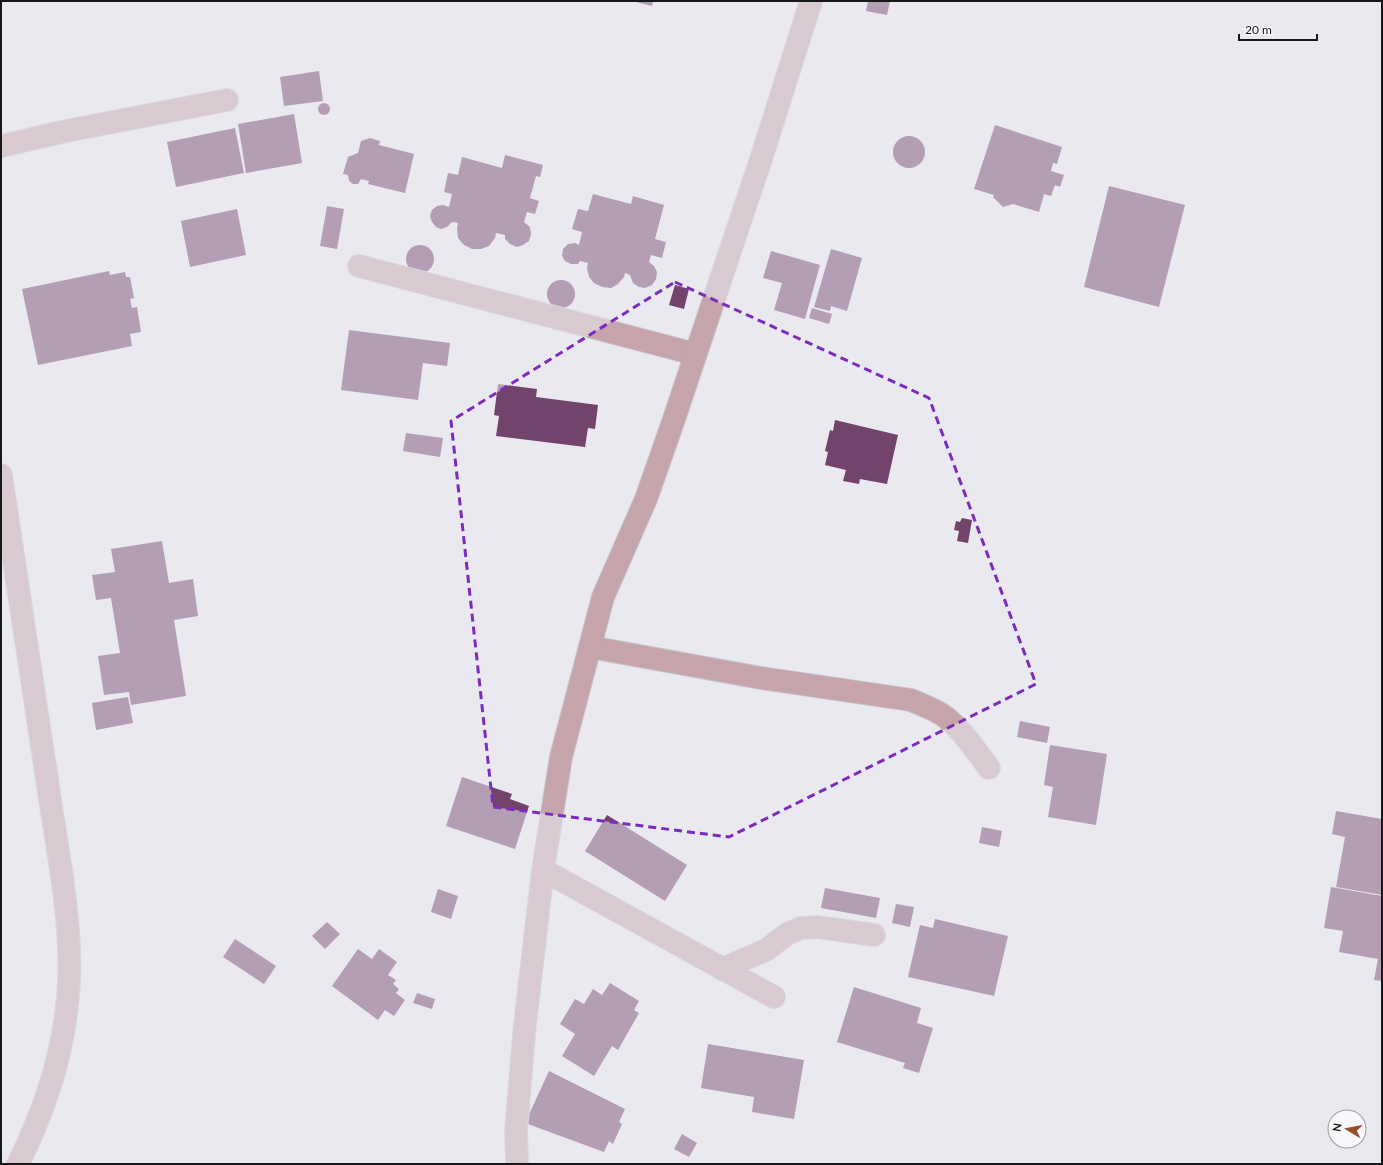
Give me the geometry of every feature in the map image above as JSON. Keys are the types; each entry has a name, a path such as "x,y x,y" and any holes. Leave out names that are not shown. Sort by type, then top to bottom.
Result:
{"street":[{"path":"517,1164 516,1130 525,1024 543,870 561,757 603,596 646,499 764,149 811,1"},
{"path":"1,146 66,131 227,100"},
{"path":"359,266 695,354"},
{"path":"1,475 62,877 70,946 68,1005 62,1044 50,1089 30,1141 18,1164"},
{"path":"590,648 761,678 911,700 930,707 945,717 966,738 989,768"},
{"path":"543,870 774,998"},
{"path":"722,969 766,950 788,934 801,928 818,926 874,935"}],"highlighted area":[{"path":"675,282 929,398 1036,684 729,837 493,807 451,421"}],"building":[{"path":"632,1 653,1 652,6"},
{"path":"868,1 890,1 887,15 866,11"},
{"path":"319,71 323,101 284,106 280,77"},
{"path":"324,103 328,105 330,109 328,113 324,115 320,113 318,109 320,105"},
{"path":"294,114 302,163 246,173 238,124"},
{"path":"995,125 1062,147 1057,164 1053,163 1051,171 1064,175 1060,187 1055,185 1051,196 1044,194 1039,212 1013,204 1003,207 993,197 994,195 974,189"},
{"path":"235,128 244,173 176,187 167,142"},
{"path":"909,136 918,139 922,143 925,152 922,161 918,165 909,168 900,165 896,161 893,152 896,143 900,139"},
{"path":"370,138 380,141 379,145 414,154 405,193 368,184 369,181 361,179 358,184 353,184 349,181 348,175 343,174 348,157 358,153 361,141"},
{"path":"505,155 543,165 540,177 536,176 530,198 539,201 535,214 527,212 524,222 530,227 531,234 529,241 517,247 510,244 505,239 505,235 496,233 495,238 489,246 481,249 472,249 464,245 458,238 458,223 452,222 447,227 441,229 436,227 430,216 432,210 437,206 443,205 449,207 452,194 444,192 448,173 458,175 462,157 502,168"},
{"path":"1109,186 1185,205 1159,307 1084,287"},
{"path":"593,194 631,204 633,196 664,205 655,239 666,242 662,258 651,255 649,262 654,266 657,272 656,279 652,285 645,288 639,287 633,283 630,275 625,273 624,277 618,284 611,288 602,287 594,283 589,277 587,268 588,263 580,261 578,264 571,264 565,261 562,256 563,249 568,244 575,243 579,245 582,232 572,229 578,209 588,211"},
{"path":"327,206 344,209 337,249 320,246"},
{"path":"237,209 246,255 190,267 181,221"},
{"path":"420,245 430,249 434,259 430,269 420,273 410,269 406,259 410,249"},
{"path":"831,249 862,258 847,311 831,306 830,311 814,307"},
{"path":"771,251 820,265 805,319 774,310 782,283 763,278"},
{"path":"109,271 110,275 125,272 126,277 130,277 134,298 130,299 132,308 137,307 141,332 130,334 132,346 38,365 22,289"},
{"path":"561,280 571,284 575,294 571,304 561,308 551,304 547,294 551,284"},
{"path":"675,285 689,289 684,309 669,305"},
{"path":"812,308 832,314 829,324 809,318"},
{"path":"349,330 450,343 447,366 423,363 418,400 341,390"},
{"path":"498,384 537,389 536,397 598,405 595,429 588,428 585,447 496,436 499,416 494,415"},
{"path":"835,420 898,435 887,484 860,479 859,484 843,481 846,470 825,465 828,452 825,451 830,430 833,431"},
{"path":"406,433 443,438 440,457 403,451"},
{"path":"962,518 972,520 968,543 957,541 959,531 954,530 956,521 960,522"},
{"path":"162,541 169,583 193,579 198,616 174,620 186,696 131,705 129,692 104,695 98,656 120,653 111,598 96,600 92,575 115,572 111,549"},
{"path":"128,697 133,723 96,730 92,703"},
{"path":"1020,721 1050,727 1047,743 1017,737"},
{"path":"1050,745 1107,754 1096,825 1048,817 1053,787 1044,785"},
{"path":"462,777 512,794 510,799 529,806 515,849 446,826"},
{"path":"1336,811 1382,819 1382,895 1336,887 1345,837 1332,834"},
{"path":"607,815 687,865 665,901 585,851"},
{"path":"982,827 1002,831 999,847 979,843"},
{"path":"1331,887 1382,896 1382,981 1374,980 1378,959 1339,952 1343,931 1324,928"},
{"path":"825,888 880,898 876,918 821,908"},
{"path":"438,889 458,896 451,919 431,912"},
{"path":"896,904 914,907 910,927 892,923"},
{"path":"935,919 1008,936 994,996 908,977 920,925 933,928"},
{"path":"327,922 340,934 325,949 312,936"},
{"path":"235,939 276,966 264,984 223,957"},
{"path":"358,949 372,959 379,949 397,962 388,975 396,980 393,984 399,989 396,993 405,1000 394,1016 385,1010 378,1020 332,986"},
{"path":"610,983 639,1001 634,1010 639,1013 618,1050 612,1046 594,1076 562,1056 575,1034 560,1024 575,999 584,1004 593,989 602,995"},
{"path":"854,987 921,1008 917,1023 933,1028 919,1073 903,1068 905,1063 837,1042"},
{"path":"417,993 435,999 432,1009 413,1003"},
{"path":"708,1044 804,1060 794,1119 752,1112 754,1097 701,1088"},
{"path":"549,1071 625,1109 619,1122 622,1124 613,1144 609,1141 604,1152 525,1123"},
{"path":"682,1134 697,1143 689,1157 674,1149"}]}
